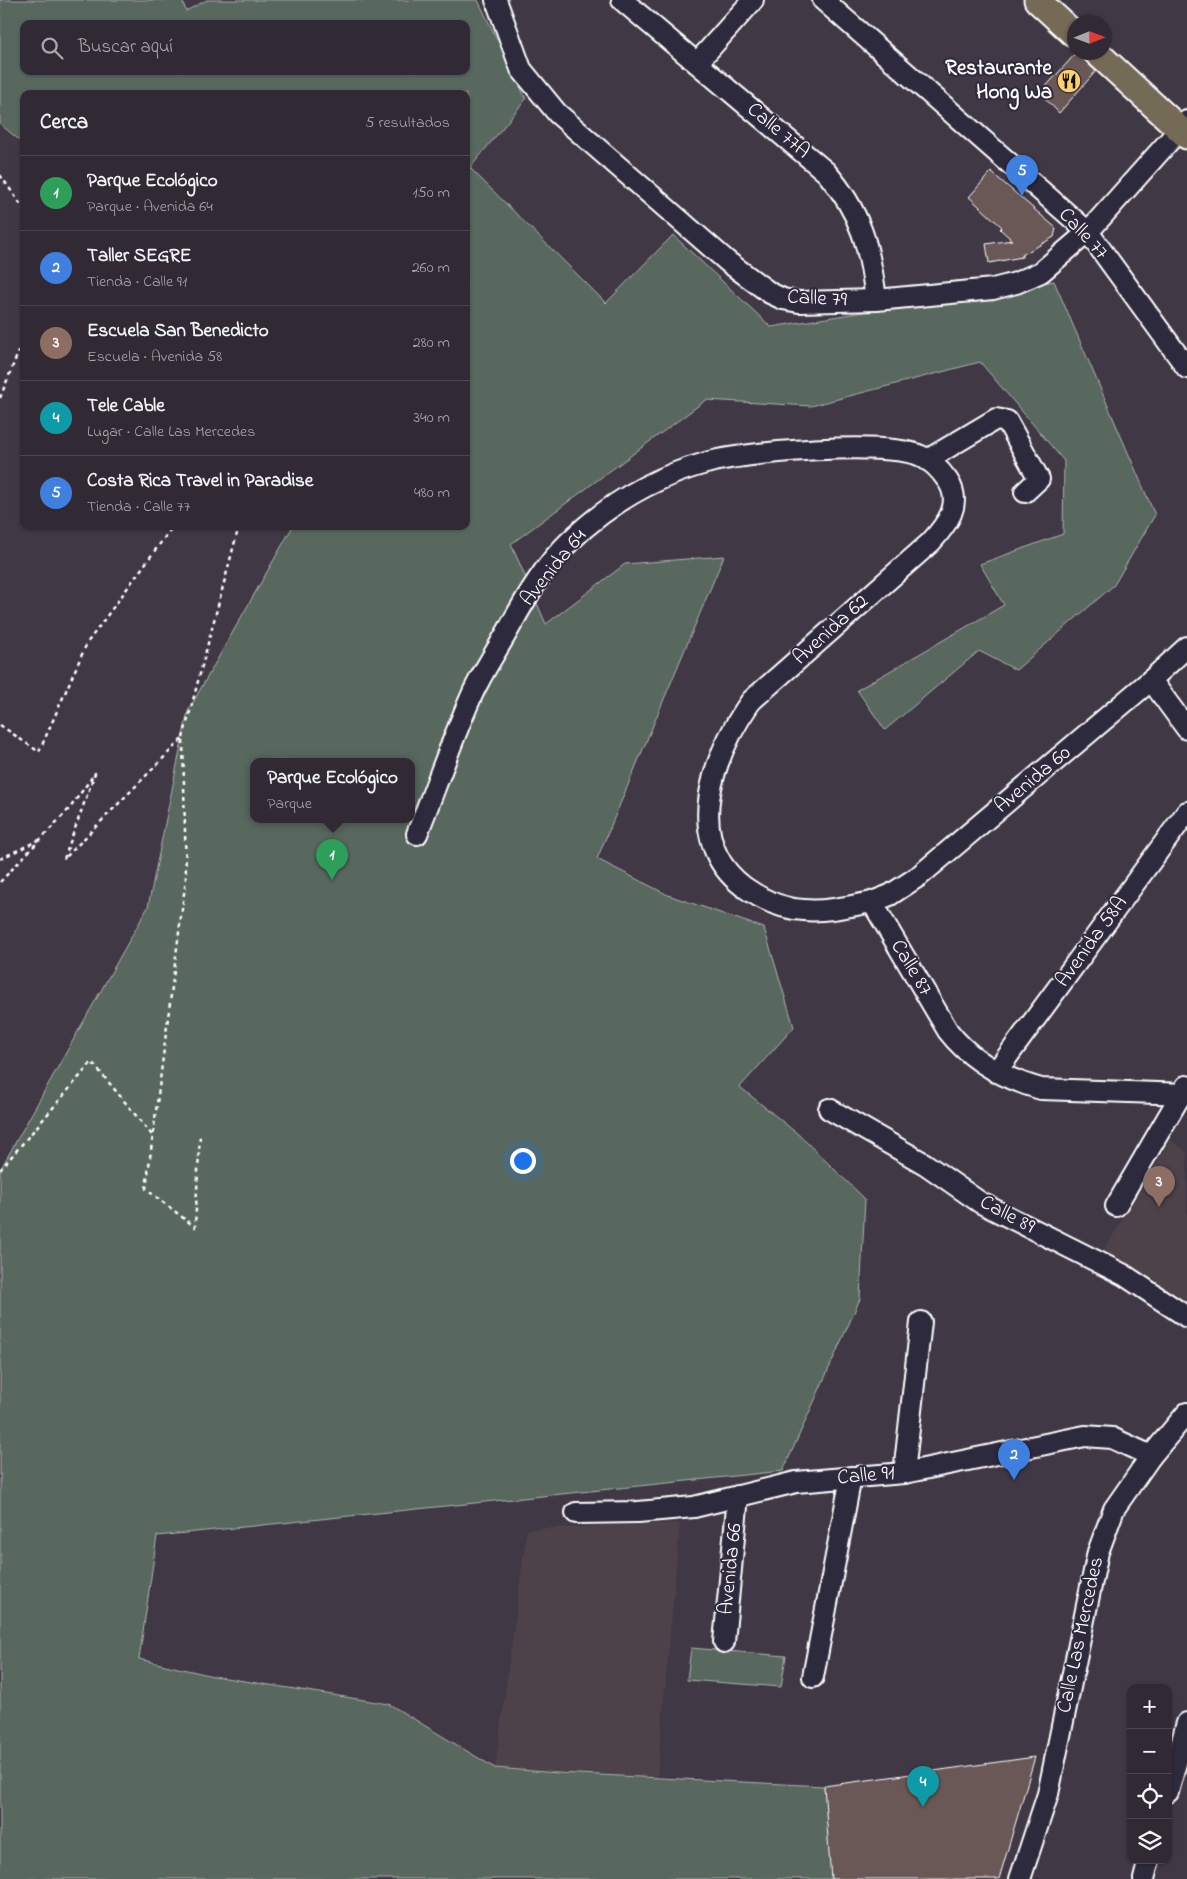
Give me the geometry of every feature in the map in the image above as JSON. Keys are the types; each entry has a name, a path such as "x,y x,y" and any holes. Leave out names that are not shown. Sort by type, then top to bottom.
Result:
{"main road":[{"path":"1037,0 1067,28"},
{"path":"1105,60 1185,129"}],"street":[{"name":"Calle 79","path":"496,0 521,69 537,91 557,113 728,262 770,293 783,299 814,302 876,300 993,289 1016,283 1041,272 1088,232 1185,129"},
{"name":"Calle 77A","path":"622,0 826,172 841,189 854,212 872,259 876,300"},
{"path":"697,63 753,0"},
{"name":"Calle 77","path":"823,0 1088,232 1187,368"},
{"path":"927,460 996,419 1007,420 1039,479 1025,492"},
{"name":"Avenida 64","path":"417,834 471,696 530,592 567,544 610,506 672,474 707,462 780,453 879,448 900,450 927,460 944,475 952,488"},
{"name":"Avenida 62","path":"872,902 828,910 803,910 772,903 753,893 732,877 719,859 712,839 708,813 712,778 721,751 734,726 751,701 931,542 945,526 952,513 954,501 952,488"},
{"name":"Avenida 60","path":"872,902 890,895 919,876 1151,680 1187,647"},
{"path":"1151,680 1187,729"},
{"name":"Avenida 58A","path":"996,1072 1187,812"},
{"name":"Calle 87","path":"872,902 948,1031 959,1045 996,1072 1018,1083 1042,1089 1185,1091"},
{"path":"1116,1206 1185,1091"},
{"name":"Calle 89","path":"829,1109 925,1164 981,1203 1124,1276 1187,1317"},
{"path":"904,1473 921,1322"},
{"name":"Calle Las Mercedes","path":"1020,1879 1050,1785 1098,1552 1114,1509 1151,1456 1187,1413"},
{"name":"Calle 91","path":"576,1513 638,1512 694,1507 796,1482 904,1473 1085,1436 1112,1438 1151,1456"},
{"path":"813,1677 851,1477"},
{"name":"Avenida 66","path":"724,1642 738,1496"},
{"path":"1172,1777 1187,1723"},
{"path":"1144,1879 1148,1864"}],"path":[{"path":"0,175 20,203"},
{"path":"0,398 20,348"},
{"path":"0,725 39,752 87,643 170,530"},
{"path":"200,1134 195,1227 146,1189 186,878 183,738 238,530"},
{"path":"0,882 70,808 95,773 64,859 183,738"},
{"path":"0,860 41,838"},
{"path":"0,1170 92,1062 153,1136"}],"shaded area":[{"path":"1171,1140 1187,1152 1187,1312 1096,1263"},
{"path":"680,1523 657,1778 495,1768 527,1529"}],"green space":[{"path":"0,0 182,0 186,11 207,0 478,0 526,99 470,168 470,90 20,90 20,141 0,124"},
{"path":"470,168 606,303 673,235 771,327 1054,281 1155,515 1114,585 1016,670 979,651 885,730 857,690 1004,605 980,564 1063,534 1064,461 980,362 811,406 706,400 511,544 546,624 625,564 724,556 597,859 668,895 764,928 794,1027 740,1087 799,1135 865,1199 860,1299 783,1471 157,1536 139,1659 213,1676 389,1704 495,1768 558,1773 824,1786 834,1879 0,1879 0,1170 148,907 188,711 291,530 470,530"},
{"path":"691,1648 786,1656 781,1687 687,1680"}],"building":[{"name":"Restaurante Hong Wa","path":"1070,60 1085,60 1096,71 1059,113 1040,93"},
{"path":"991,172 1056,228 1054,237 1022,255 1022,257 989,263 986,244 1012,240 1000,229 1002,227 969,197"},
{"path":"1035,1757 999,1879 831,1879 824,1786"}],"place":[{"name":"Restaurante Hong Wa","path":"1069,81"},
{"name":"Costa Rica Travel in Paradise","path":"1022,196"},
{"name":"Parque Ecológico","path":"332,880"},
{"name":"Escuela San Benedicto","path":"1159,1207"},
{"name":"Taller SEGRE","path":"1014,1480"},
{"name":"Tele Cable","path":"923,1807"}]}
